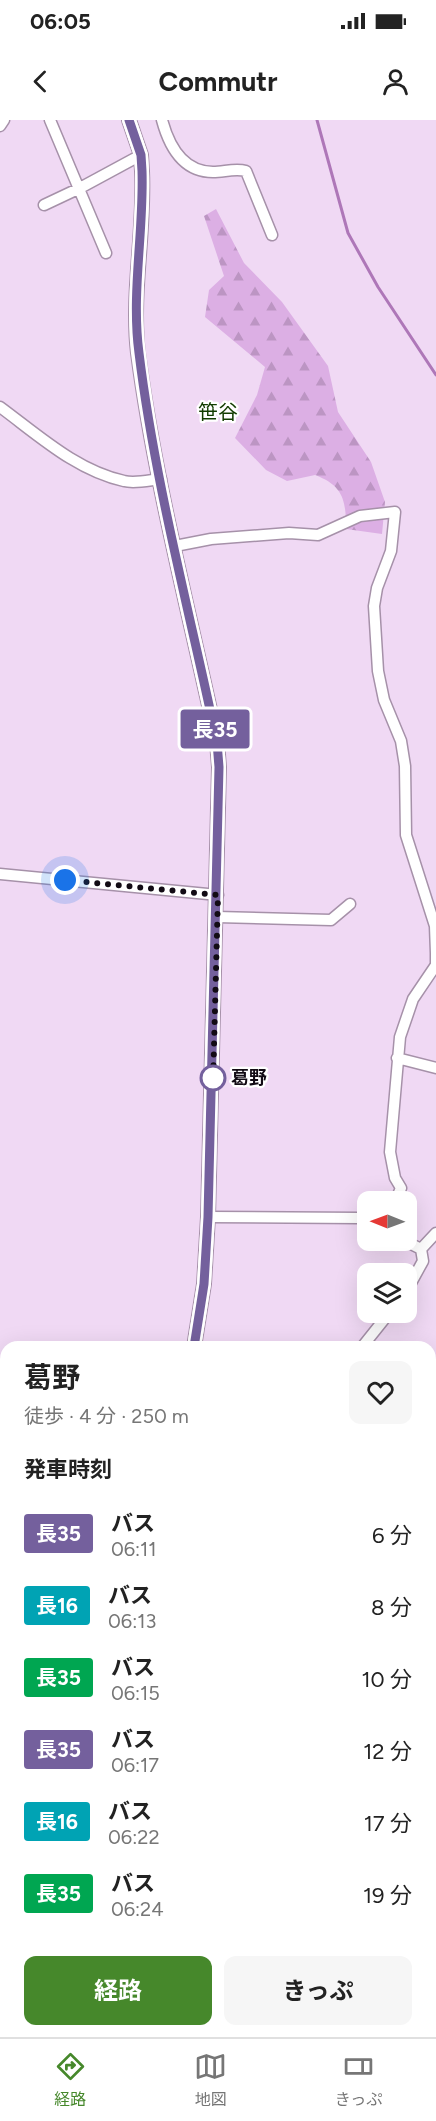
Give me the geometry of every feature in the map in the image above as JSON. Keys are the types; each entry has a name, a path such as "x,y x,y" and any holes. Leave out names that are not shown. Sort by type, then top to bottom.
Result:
{"main road":[{"path":"131,121 141,155 143,187 136,315 138,351 161,479 217,742 218,895 208,1217 204,1284 195,1341"}],"street":[{"path":"0,126 4,120"},
{"path":"50,120 106,253"},
{"path":"162,120 172,147 189,166 211,172 240,169 246,171 272,236"},
{"path":"44,205 141,155"},
{"path":"0,407 63,453 91,469 125,482 161,479"},
{"path":"176,546 211,538 289,533 318,535 360,516 395,512 391,551 376,588 374,606 378,671 384,700 401,741 405,766 406,835 434,912 436,965 411,1002 400,1037 390,1145 391,1164 401,1188 400,1191"},
{"path":"0,874 218,895"},
{"path":"217,917 331,920 350,904"},
{"path":"397,1058 436,1068"},
{"path":"208,1217 357,1218"},
{"path":"421,1249 436,1233"},
{"path":"417,1247 421,1249"},
{"path":"417,1272 423,1261 421,1249"},
{"path":"367,1341 381,1323"}],"green space":[{"path":"216,209 244,263 282,302 328,366 338,412 371,462 385,502 382,534 346,529 344,503 338,490 332,484 315,475 287,481 266,470 235,438 257,395 265,367 205,317 209,290 224,276 204,216"}],"waterway":[{"path":"317,120 348,233 378,287 436,375"}],"bus line":[{"name":"長35","path":"129,120 141,155 143,187 136,315 138,351 153,441 217,742 219,767 218,895 206,1269 195,1341"}],"place":[{"name":"葛野","path":"213,1078"}],"district":[{"name":"笹谷","path":"218,412"}],"route":[{"path":"65,880 218,895 213,1084 213,1078"}]}
